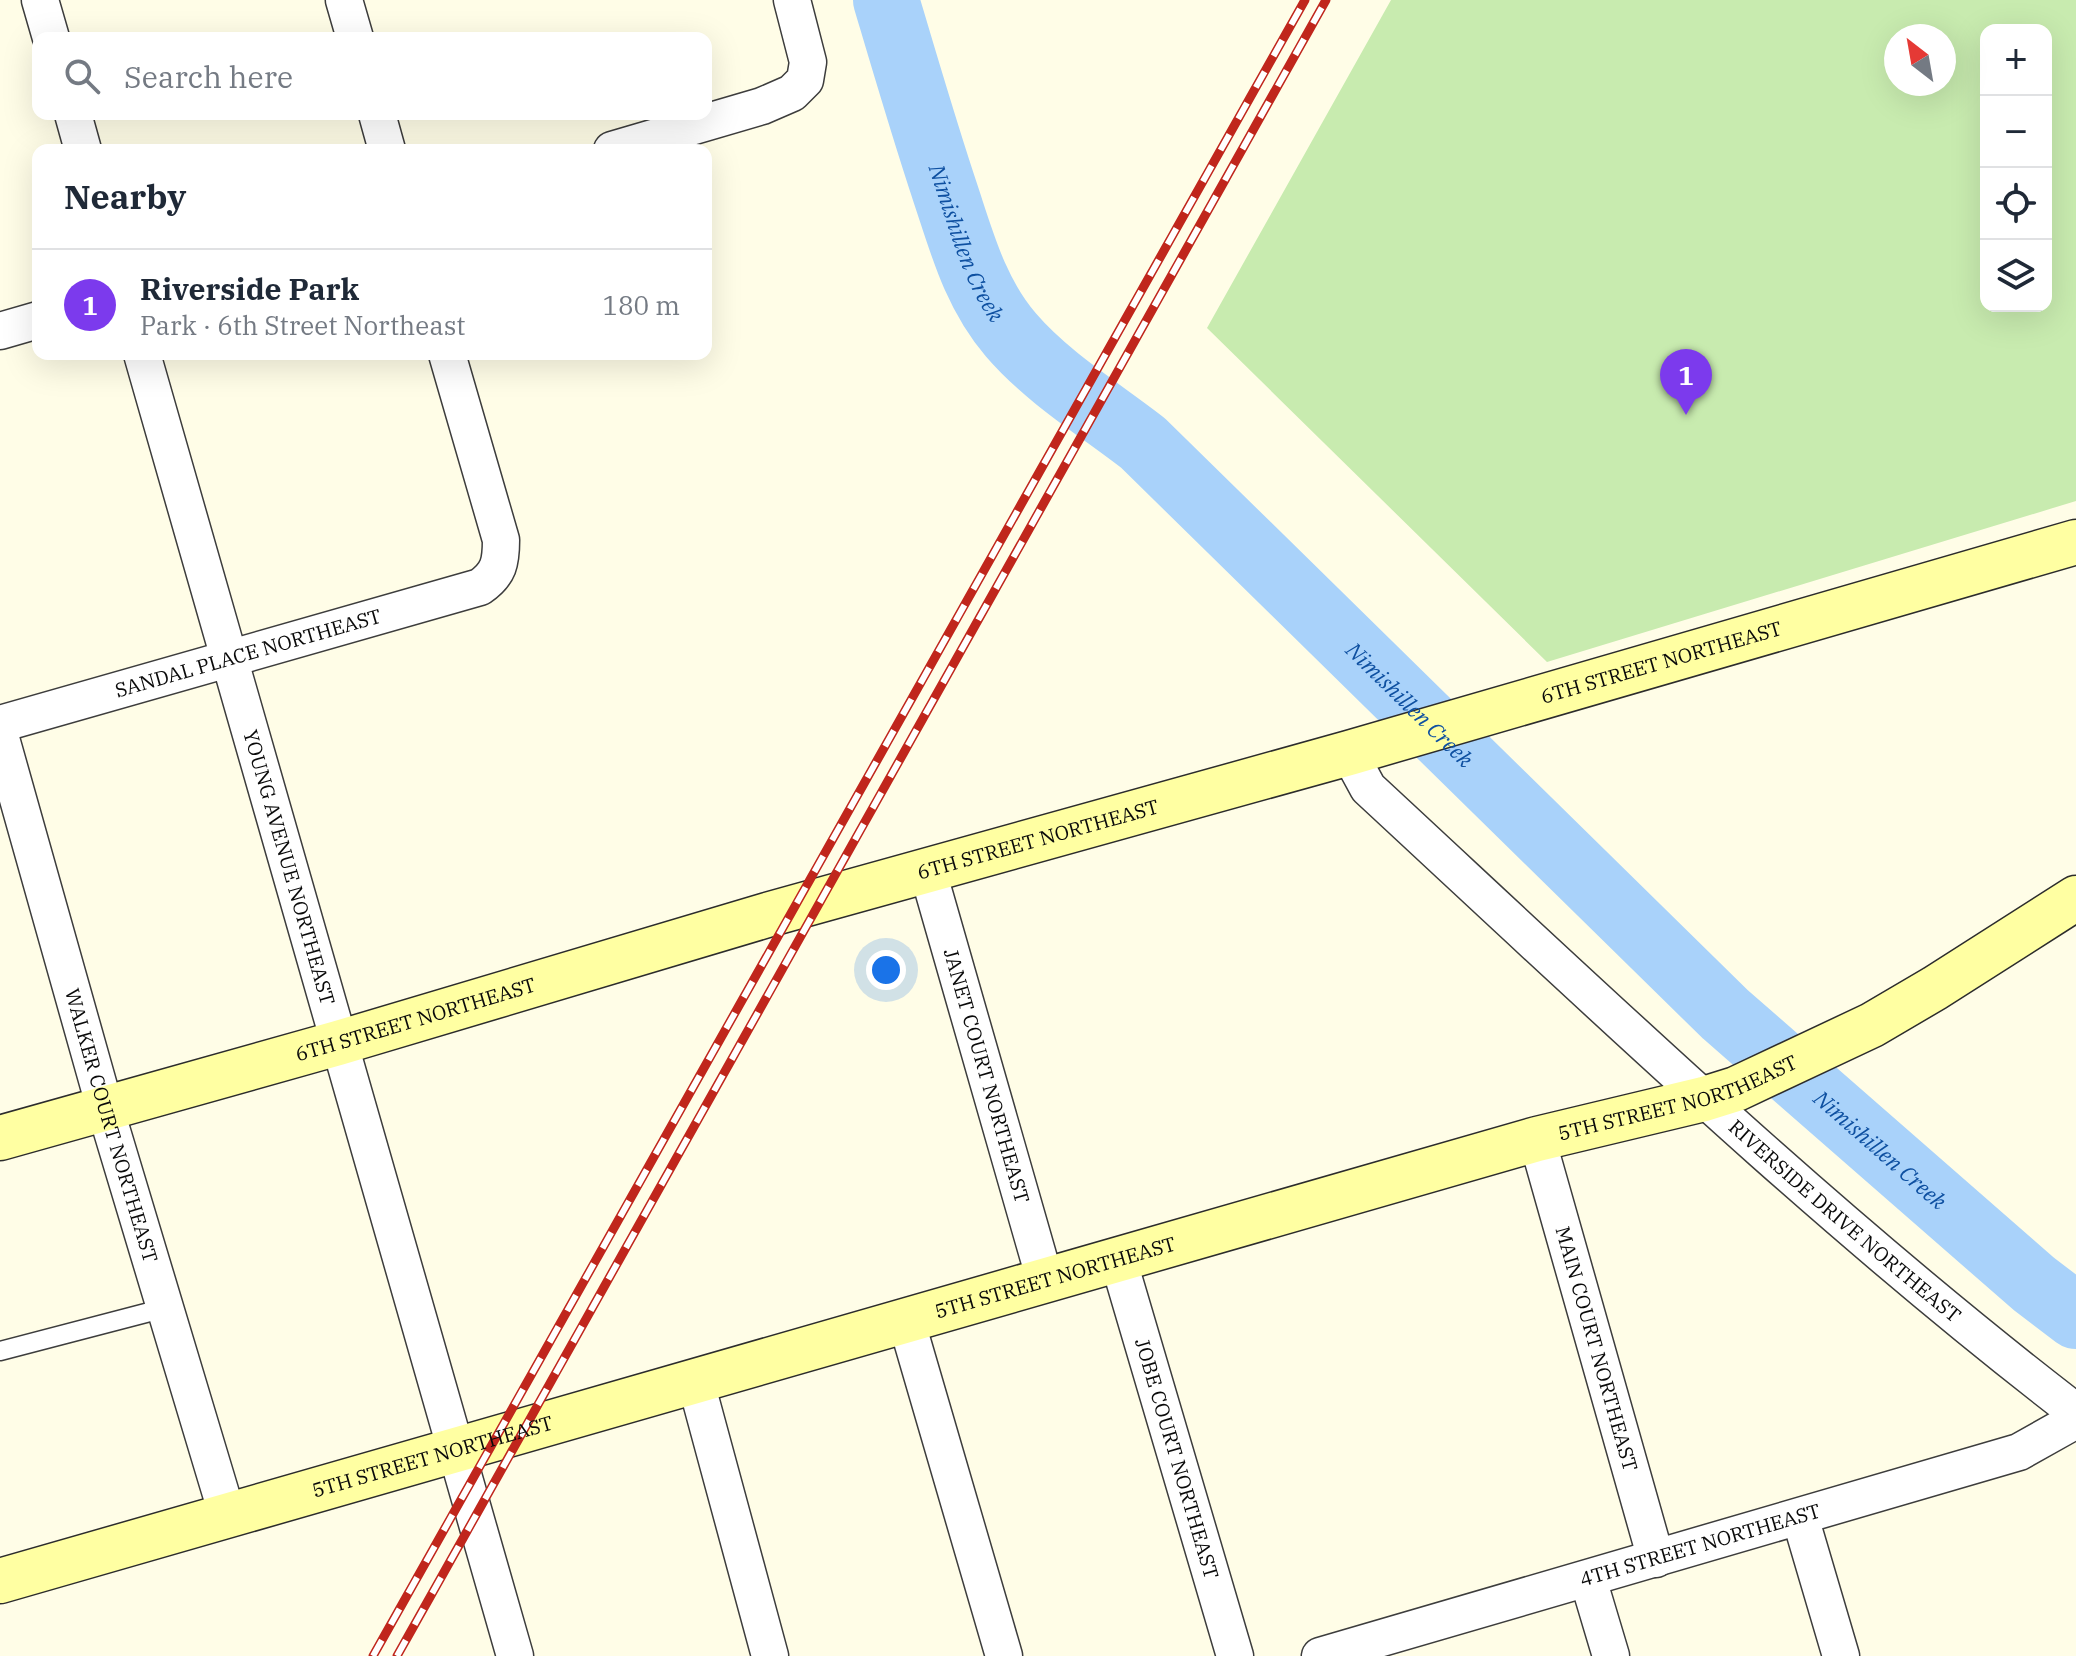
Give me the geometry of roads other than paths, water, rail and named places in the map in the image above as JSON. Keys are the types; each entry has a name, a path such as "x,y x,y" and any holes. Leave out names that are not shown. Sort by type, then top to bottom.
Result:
{"main road":[{"name":"6TH STREET NORTHEAST","path":"0,1138 338,1043 767,915 928,872 2076,542"},
{"name":"5TH STREET NORTHEAST","path":"0,1581 457,1447 1537,1139 1720,1094 1872,1025 2076,898"}],"street":[{"path":"40,0 49,32"},
{"path":"344,0 353,32"},
{"path":"632,144 775,102 792,93 805,80 808,55 792,0"},
{"path":"75,120 81,144"},
{"path":"379,120 385,144"},
{"path":"0,331 32,322"},
{"name":"YOUNG AVENUE NORTHEAST","path":"144,360 515,1656"},
{"name":"SANDAL PLACE NORTHEAST","path":"0,724 480,587 494,578 501,563 501,540 449,360"},
{"name":"WALKER COURT NORTHEAST","path":"0,735 105,1108 227,1514"},
{"name":"RIVERSIDE DRIVE NORTHEAST","path":"1359,749 1368,788 1720,1094 1840,1219 2009,1361 2076,1412"},
{"name":"JANET COURT NORTHEAST","path":"928,872 1045,1280"},
{"name":"MAIN COURT NORTHEAST","path":"1537,1139 1656,1559"},
{"name":"JOBE COURT NORTHEAST","path":"1118,1259 1235,1656"},
{"path":"906,1320 1004,1656"},
{"path":"695,1379 770,1656"},
{"name":"4TH STREET NORTHEAST","path":"1320,1656 2019,1452 2076,1420"},
{"path":"1800,1517 1841,1656"},
{"path":"1588,1579 1611,1656"}],"lane":[{"path":"0,1351 165,1308"}],"waterway":[{"name":"Nimishillen Creek","path":"886,0 964,249 988,302 1011,335 1057,379 1143,443 1725,1014 2034,1284 2076,1316"}],"railway":[{"path":"373,1656 1305,0"},
{"path":"397,1656 1326,0"}],"place":[{"name":"Riverside Park","path":"1686,415"}]}
